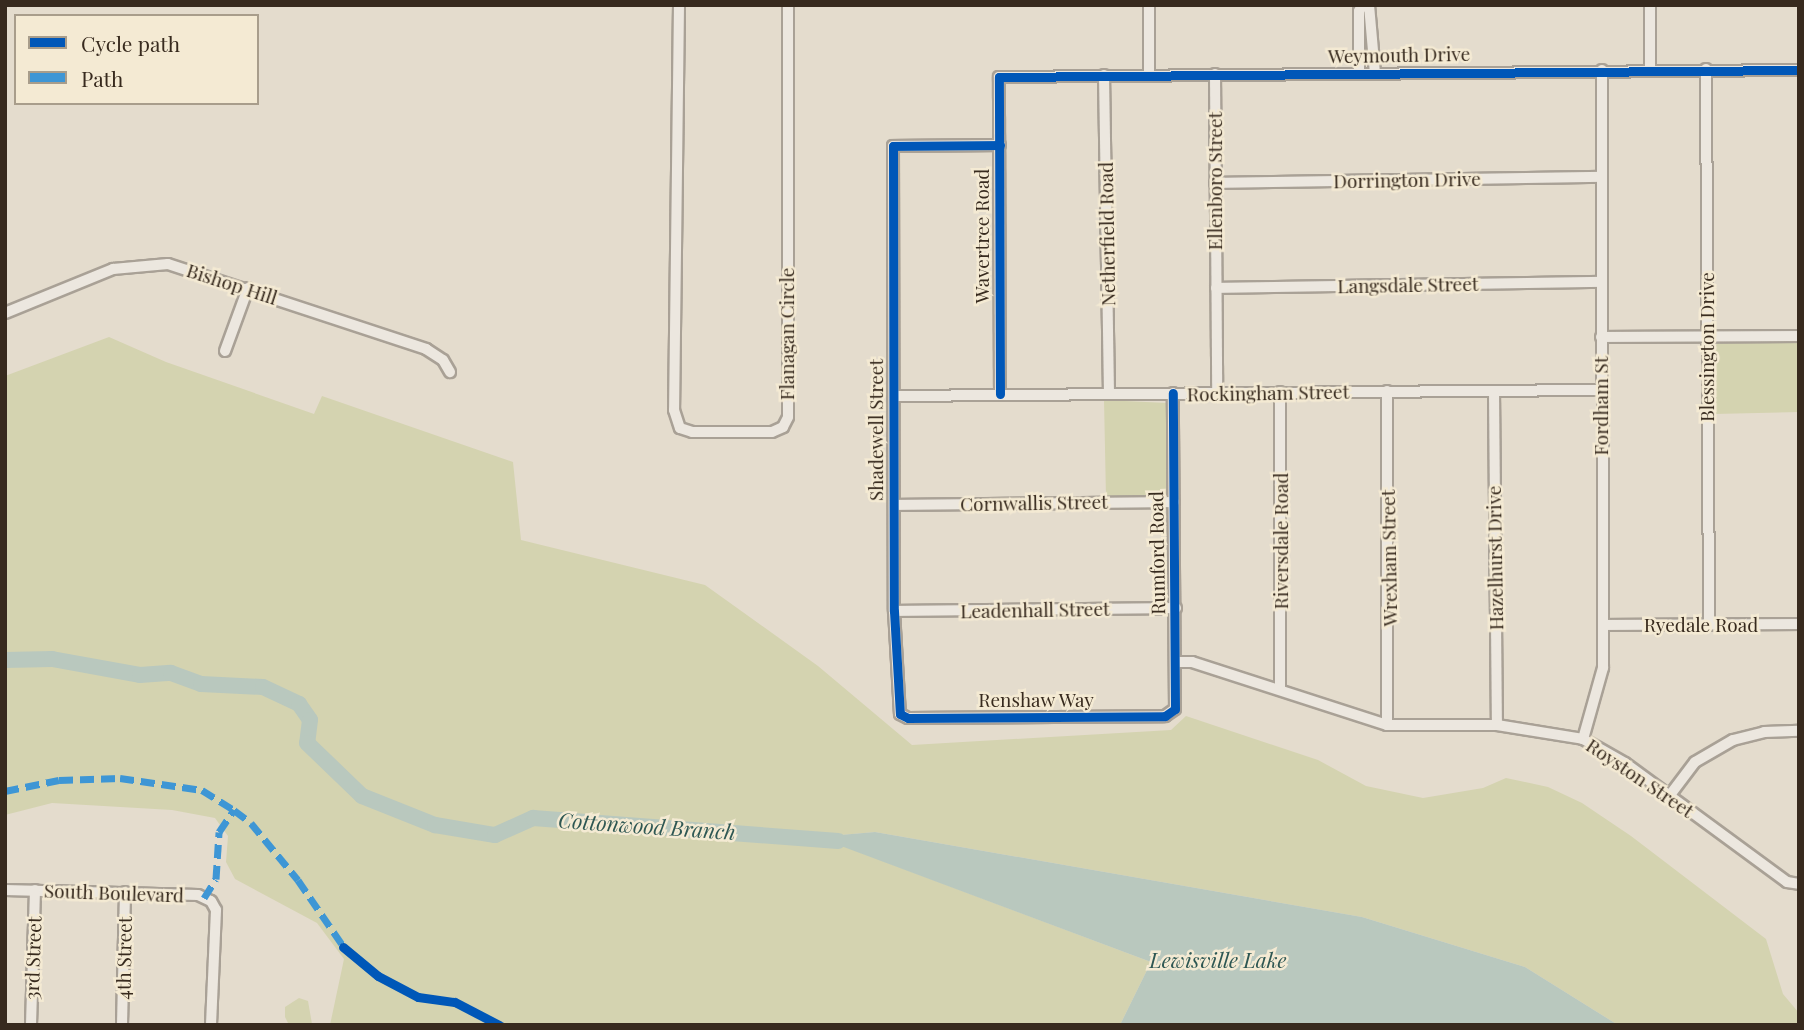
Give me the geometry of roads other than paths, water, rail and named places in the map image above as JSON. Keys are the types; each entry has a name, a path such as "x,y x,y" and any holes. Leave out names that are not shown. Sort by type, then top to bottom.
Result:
{"street":[{"name":"Flanagan Circle","path":"679,5 674,411 680,428 692,432 772,432 783,427 788,417 788,5"},
{"path":"1149,5 1149,74"},
{"path":"1359,73 1359,11 1363,5"},
{"path":"1369,5 1375,73"},
{"path":"1650,5 1650,70"},
{"name":"Blessington Drive","path":"1706,69 1709,625"},
{"name":"Fordham St","path":"1583,738 1600,693 1603,625 1600,177 1602,70"},
{"name":"Weymouth Drive","path":"999,77 1799,70"},
{"name":"Ellenboro Street","path":"1214,74 1217,393"},
{"name":"Netherfield Road","path":"1104,75 1109,394"},
{"name":"Wavertree Road","path":"999,77 1000,394"},
{"name":"Shadewell Street","path":"900,714 894,611 893,146 1000,145"},
{"name":"Dorrington Drive","path":"1215,183 1600,177"},
{"name":"Bishop Hill","path":"5,313 113,269 138,265 193,269 426,349 443,360 450,372"},
{"name":"Langsdale Street","path":"1216,288 1601,282"},
{"path":"225,351 248,288"},
{"path":"1601,337 1799,335"},
{"name":"Rockingham Street","path":"894,396 1601,390"},
{"name":"Wrexham Street","path":"1387,391 1387,725"},
{"name":"Hazelhurst Drive","path":"1494,391 1497,725"},
{"name":"Riversdale Road","path":"1280,392 1280,690"},
{"name":"Rumford Road","path":"1172,712 1177,702 1173,393"},
{"name":"Cornwallis Street","path":"894,505 1174,502"},
{"name":"Leadenhall Street","path":"894,611 1176,608"},
{"name":"Ryedale Road","path":"1603,625 1799,624"},
{"name":"Royston Street","path":"1176,662 1192,662 1387,725 1497,725 1583,738 1670,795 1758,863 1787,882 1799,884"},
{"name":"Renshaw Way","path":"900,714 908,718 1152,716 1172,712"},
{"path":"1670,795 1695,762 1733,740 1764,732 1799,732"},
{"name":"South Boulevard","path":"5,890 198,895 211,901 216,911 211,1025"},
{"name":"3rd Street","path":"31,1025 34,890"},
{"name":"4th Street","path":"122,1025 125,892"}],"water":[{"name":"Lewisville Lake","path":"875,832 1362,917 1525,967 1618,1025 1120,1025 1151,962 817,837"}],"waterway":[{"name":"Cottonwood Branch","path":"5,660 52,659 140,675 171,673 201,684 263,687 299,704 310,720 307,743 362,796 435,825 495,835 533,818 838,841"}]}
